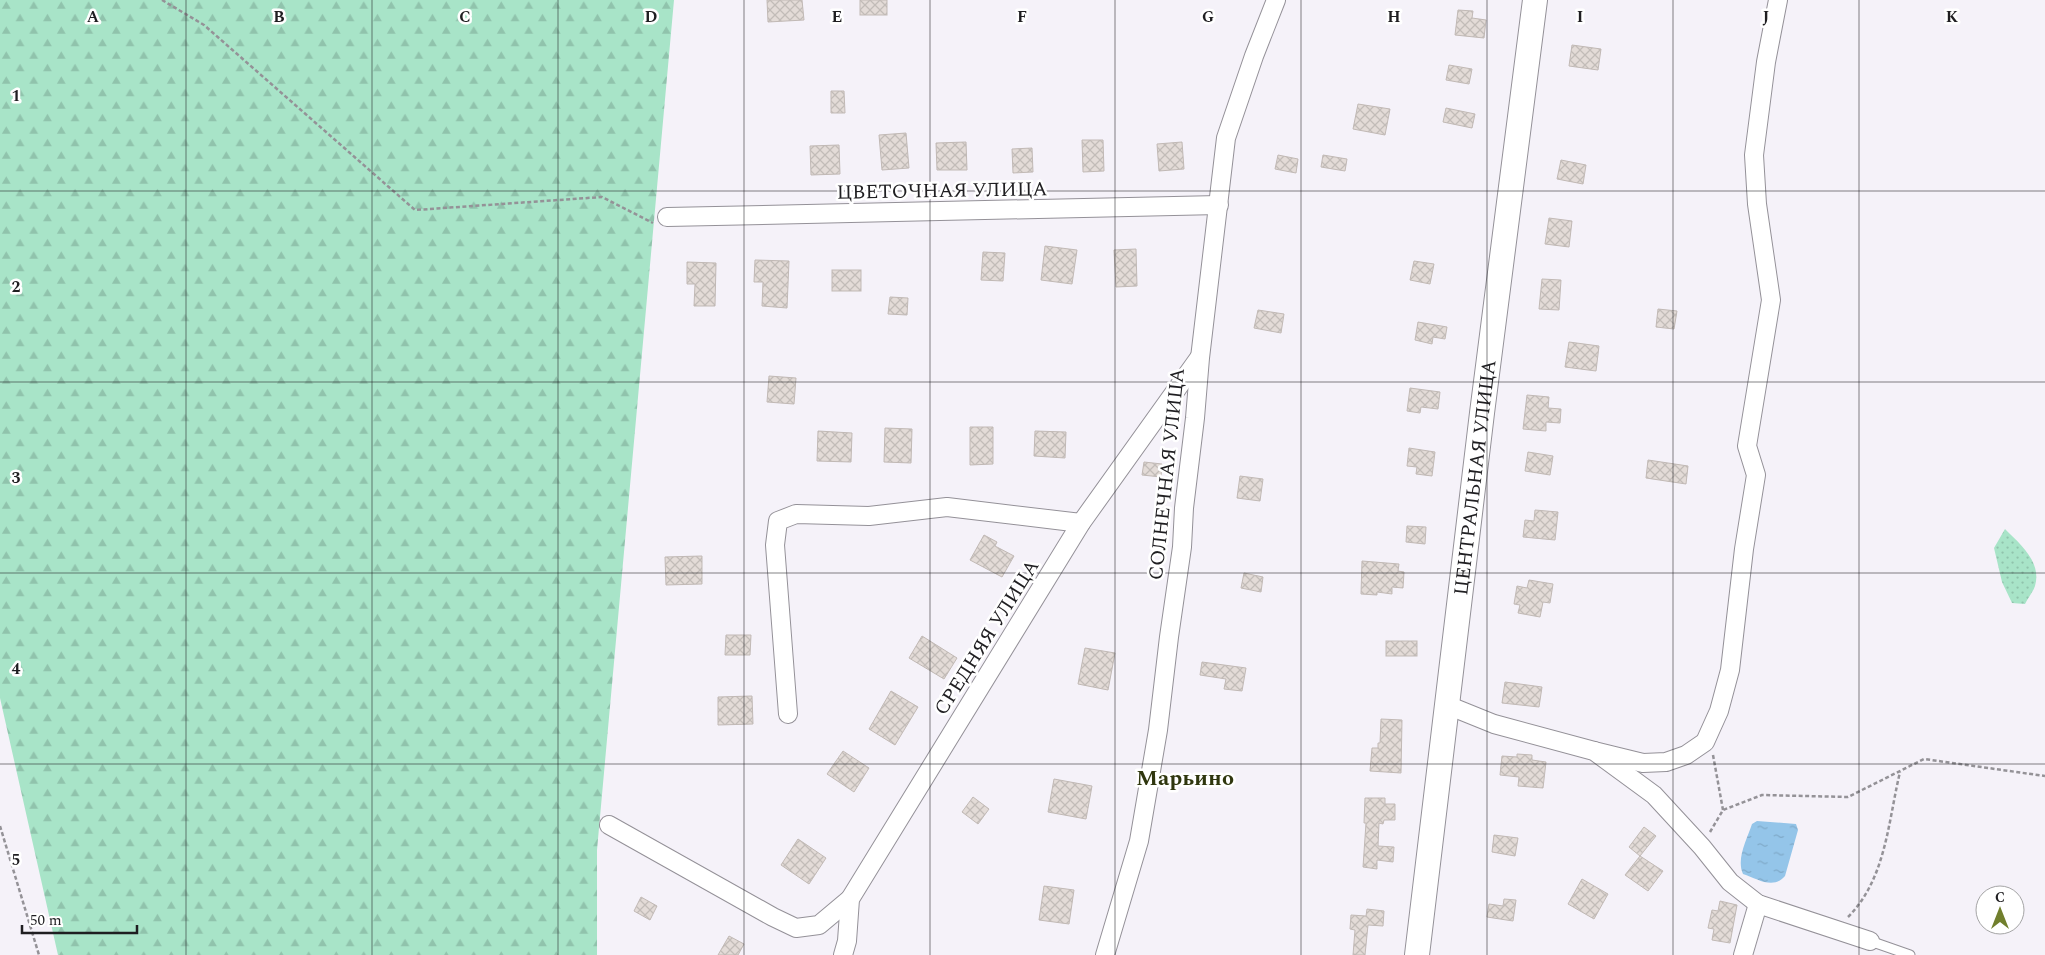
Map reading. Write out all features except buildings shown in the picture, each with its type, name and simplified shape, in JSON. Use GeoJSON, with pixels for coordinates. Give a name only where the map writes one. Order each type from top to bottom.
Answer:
{"type":"FeatureCollection","features":[{"type":"Feature","properties":{"kind":"main road","name":"ЦЕНТРАЛЬНАЯ УЛИЦА"},"geometry":{"type":"LineString","coordinates":[[1417,955],[1482,413],[1535,0]]}},
{"type":"Feature","properties":{"kind":"street","name":"СОЛНЕЧНАЯ УЛИЦА"},"geometry":{"type":"LineString","coordinates":[[1105,955],[1139,842],[1158,730],[1168,637],[1182,547],[1184,508],[1200,358],[1226,138],[1254,56],[1276,0]]}},
{"type":"Feature","properties":{"kind":"street"},"geometry":{"type":"LineString","coordinates":[[1447,705],[1494,724],[1594,752],[1642,763],[1666,762],[1686,754],[1705,742],[1709,734],[1719,711],[1730,670],[1744,549],[1756,474],[1747,446],[1771,300],[1757,204],[1754,155],[1766,62],[1778,0]]}},
{"type":"Feature","properties":{"kind":"street","name":"ЦВЕТОЧНАЯ УЛИЦА"},"geometry":{"type":"LineString","coordinates":[[662,221],[1219,204]]}},
{"type":"Feature","properties":{"kind":"street","name":"СРЕДНЯЯ УЛИЦА"},"geometry":{"type":"LineString","coordinates":[[843,955],[847,941],[850,899],[1081,523],[1200,358]]}},
{"type":"Feature","properties":{"kind":"street"},"geometry":{"type":"LineString","coordinates":[[788,714],[775,545],[778,521],[796,514],[869,516],[947,507],[1081,523]]}},
{"type":"Feature","properties":{"kind":"street"},"geometry":{"type":"LineString","coordinates":[[1594,752],[1654,795],[1702,847],[1730,882],[1758,904],[1870,941]]}},
{"type":"Feature","properties":{"kind":"street"},"geometry":{"type":"LineString","coordinates":[[609,825],[772,917],[796,928],[819,925],[850,899]]}},
{"type":"Feature","properties":{"kind":"street"},"geometry":{"type":"LineString","coordinates":[[1743,955],[1758,904]]}},
{"type":"Feature","properties":{"kind":"lane"},"geometry":{"type":"LineString","coordinates":[[1870,941],[1910,955]]}},
{"type":"Feature","properties":{"kind":"path"},"geometry":{"type":"LineString","coordinates":[[162,0],[204,25],[415,210],[602,197],[662,221]]}},
{"type":"Feature","properties":{"kind":"path"},"geometry":{"type":"LineString","coordinates":[[1709,734],[1723,810]]}},
{"type":"Feature","properties":{"kind":"path"},"geometry":{"type":"LineString","coordinates":[[1702,847],[1723,810],[1762,795],[1848,797],[1924,759],[2045,776]]}},
{"type":"Feature","properties":{"kind":"path"},"geometry":{"type":"LineString","coordinates":[[1833,929],[1859,906],[1883,856],[1900,771]]}},
{"type":"Feature","properties":{"kind":"path"},"geometry":{"type":"LineString","coordinates":[[0,826],[39,955]]}},
{"type":"Feature","properties":{"kind":"green space"},"geometry":{"type":"Polygon","coordinates":[[[0,0],[674,0],[597,850],[597,955],[58,955],[0,698],[0,0]]]}},
{"type":"Feature","properties":{"kind":"green space"},"geometry":{"type":"Polygon","coordinates":[[[2005,529],[2033,561],[2036,577],[2035,586],[2025,604],[2012,603],[2002,582],[1994,548],[2005,529]]]}},
{"type":"Feature","properties":{"kind":"water"},"geometry":{"type":"Polygon","coordinates":[[[1757,821],[1796,824],[1798,830],[1785,876],[1775,882],[1765,882],[1743,874],[1741,868],[1741,856],[1745,842],[1752,824],[1757,821]]]}},
{"type":"Feature","properties":{"kind":"district","name":"Марьино"},"geometry":{"type":"Point","coordinates":[1185,777]}}]}
